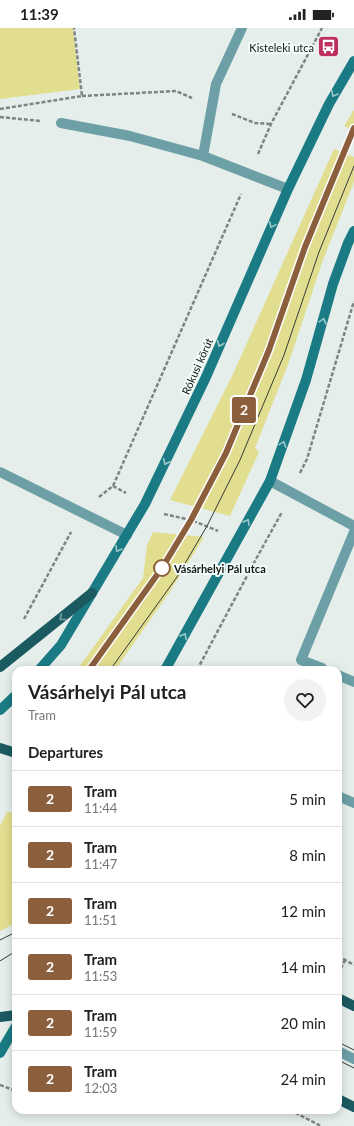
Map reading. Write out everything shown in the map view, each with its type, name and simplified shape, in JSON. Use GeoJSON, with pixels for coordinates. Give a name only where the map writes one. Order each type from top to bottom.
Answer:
{"type":"FeatureCollection","features":[{"type":"Feature","properties":{"kind":"main road","name":"Rókusi körút"},"geometry":{"type":"LineString","coordinates":[[44,666],[62,645],[145,504],[206,377],[288,189],[329,104],[354,61]]}},
{"type":"Feature","properties":{"kind":"main road"},"geometry":{"type":"LineString","coordinates":[[167,666],[270,481],[306,380],[333,284],[354,231]]}},
{"type":"Feature","properties":{"kind":"main road"},"geometry":{"type":"LineString","coordinates":[[0,667],[92,593]]}},
{"type":"Feature","properties":{"kind":"main road"},"geometry":{"type":"LineString","coordinates":[[0,710],[12,698]]}},
{"type":"Feature","properties":{"kind":"main road"},"geometry":{"type":"LineString","coordinates":[[0,748],[12,751]]}},
{"type":"Feature","properties":{"kind":"main road"},"geometry":{"type":"LineString","coordinates":[[342,1000],[354,1006]]}},
{"type":"Feature","properties":{"kind":"main road"},"geometry":{"type":"LineString","coordinates":[[0,1017],[12,1016]]}},
{"type":"Feature","properties":{"kind":"main road"},"geometry":{"type":"LineString","coordinates":[[0,1053],[12,1033]]}},
{"type":"Feature","properties":{"kind":"main road"},"geometry":{"type":"LineString","coordinates":[[342,1101],[354,1107]]}},
{"type":"Feature","properties":{"kind":"lane"},"geometry":{"type":"LineString","coordinates":[[204,156],[216,84],[242,28]]}},
{"type":"Feature","properties":{"kind":"lane"},"geometry":{"type":"LineString","coordinates":[[61,123],[130,136],[204,156],[288,189]]}},
{"type":"Feature","properties":{"kind":"lane"},"geometry":{"type":"LineString","coordinates":[[0,472],[127,535]]}},
{"type":"Feature","properties":{"kind":"lane"},"geometry":{"type":"LineString","coordinates":[[270,481],[354,526]]}},
{"type":"Feature","properties":{"kind":"lane"},"geometry":{"type":"LineString","coordinates":[[316,666],[301,660],[354,532]]}},
{"type":"Feature","properties":{"kind":"lane"},"geometry":{"type":"LineString","coordinates":[[342,677],[354,682]]}},
{"type":"Feature","properties":{"kind":"lane"},"geometry":{"type":"LineString","coordinates":[[342,798],[354,803]]}},
{"type":"Feature","properties":{"kind":"lane"},"geometry":{"type":"LineString","coordinates":[[342,1053],[354,1059]]}},
{"type":"Feature","properties":{"kind":"path"},"geometry":{"type":"LineString","coordinates":[[74,28],[82,96]]}},
{"type":"Feature","properties":{"kind":"path"},"geometry":{"type":"LineString","coordinates":[[22,622],[81,513],[113,486],[271,124],[322,28]]}},
{"type":"Feature","properties":{"kind":"path"},"geometry":{"type":"LineString","coordinates":[[0,109],[82,96],[176,91],[254,123],[271,124]]}},
{"type":"Feature","properties":{"kind":"path"},"geometry":{"type":"LineString","coordinates":[[0,117],[61,123]]}},
{"type":"Feature","properties":{"kind":"path"},"geometry":{"type":"LineString","coordinates":[[300,473],[307,459],[354,300]]}},
{"type":"Feature","properties":{"kind":"path"},"geometry":{"type":"LineString","coordinates":[[113,486],[164,514],[191,520],[207,526],[236,541],[256,559]]}},
{"type":"Feature","properties":{"kind":"path"},"geometry":{"type":"LineString","coordinates":[[200,666],[256,559],[278,521],[291,493]]}},
{"type":"Feature","properties":{"kind":"path"},"geometry":{"type":"LineString","coordinates":[[342,958],[354,965]]}},
{"type":"Feature","properties":{"kind":"path"},"geometry":{"type":"LineString","coordinates":[[342,966],[345,960]]}},
{"type":"Feature","properties":{"kind":"path"},"geometry":{"type":"LineString","coordinates":[[0,1085],[12,1090]]}},
{"type":"Feature","properties":{"kind":"path"},"geometry":{"type":"LineString","coordinates":[[298,1114],[321,1126]]}},
{"type":"Feature","properties":{"kind":"shaded area"},"geometry":{"type":"Polygon","coordinates":[[[0,28],[73,28],[80,89],[0,99],[0,28]]]}},
{"type":"Feature","properties":{"kind":"shaded area"},"geometry":{"type":"Polygon","coordinates":[[[354,110],[354,131],[344,126],[354,110]]]}},
{"type":"Feature","properties":{"kind":"shaded area"},"geometry":{"type":"Polygon","coordinates":[[[334,149],[354,157],[354,182],[323,260],[289,362],[255,448],[259,452],[230,516],[170,500],[233,374],[334,149]]]}},
{"type":"Feature","properties":{"kind":"shaded area"},"geometry":{"type":"Polygon","coordinates":[[[153,532],[204,537],[169,593],[118,666],[80,666],[143,578],[147,545],[153,532]]]}},
{"type":"Feature","properties":{"kind":"shaded area"},"geometry":{"type":"Polygon","coordinates":[[[7,812],[12,813],[12,925],[0,931],[0,826],[7,812]]]}},
{"type":"Feature","properties":{"kind":"tram line"},"geometry":{"type":"LineString","coordinates":[[92,666],[162,568],[191,520],[226,453],[269,350],[305,247],[354,128]]}},
{"type":"Feature","properties":{"kind":"tram line","name":"2"},"geometry":{"type":"LineString","coordinates":[[92,666],[162,568],[191,520],[226,453],[269,350],[305,247],[351,132],[354,128]]}},
{"type":"Feature","properties":{"kind":"tram line"},"geometry":{"type":"LineString","coordinates":[[113,666],[177,577],[207,526],[240,460],[284,355],[319,252],[354,166]]}},
{"type":"Feature","properties":{"kind":"tram line"},"geometry":{"type":"LineString","coordinates":[[0,940],[12,934]]}},
{"type":"Feature","properties":{"kind":"tram line"},"geometry":{"type":"LineString","coordinates":[[0,961],[12,954]]}},
{"type":"Feature","properties":{"kind":"tram line"},"geometry":{"type":"LineString","coordinates":[[342,1044],[354,1050]]}},
{"type":"Feature","properties":{"kind":"tram line"},"geometry":{"type":"LineString","coordinates":[[342,1062],[354,1068]]}},
{"type":"Feature","properties":{"kind":"place","name":"Kisteleki utca"},"geometry":{"type":"Point","coordinates":[329,47]}},
{"type":"Feature","properties":{"kind":"place","name":"Vásárhelyi Pál utca"},"geometry":{"type":"Point","coordinates":[162,568]}}]}
